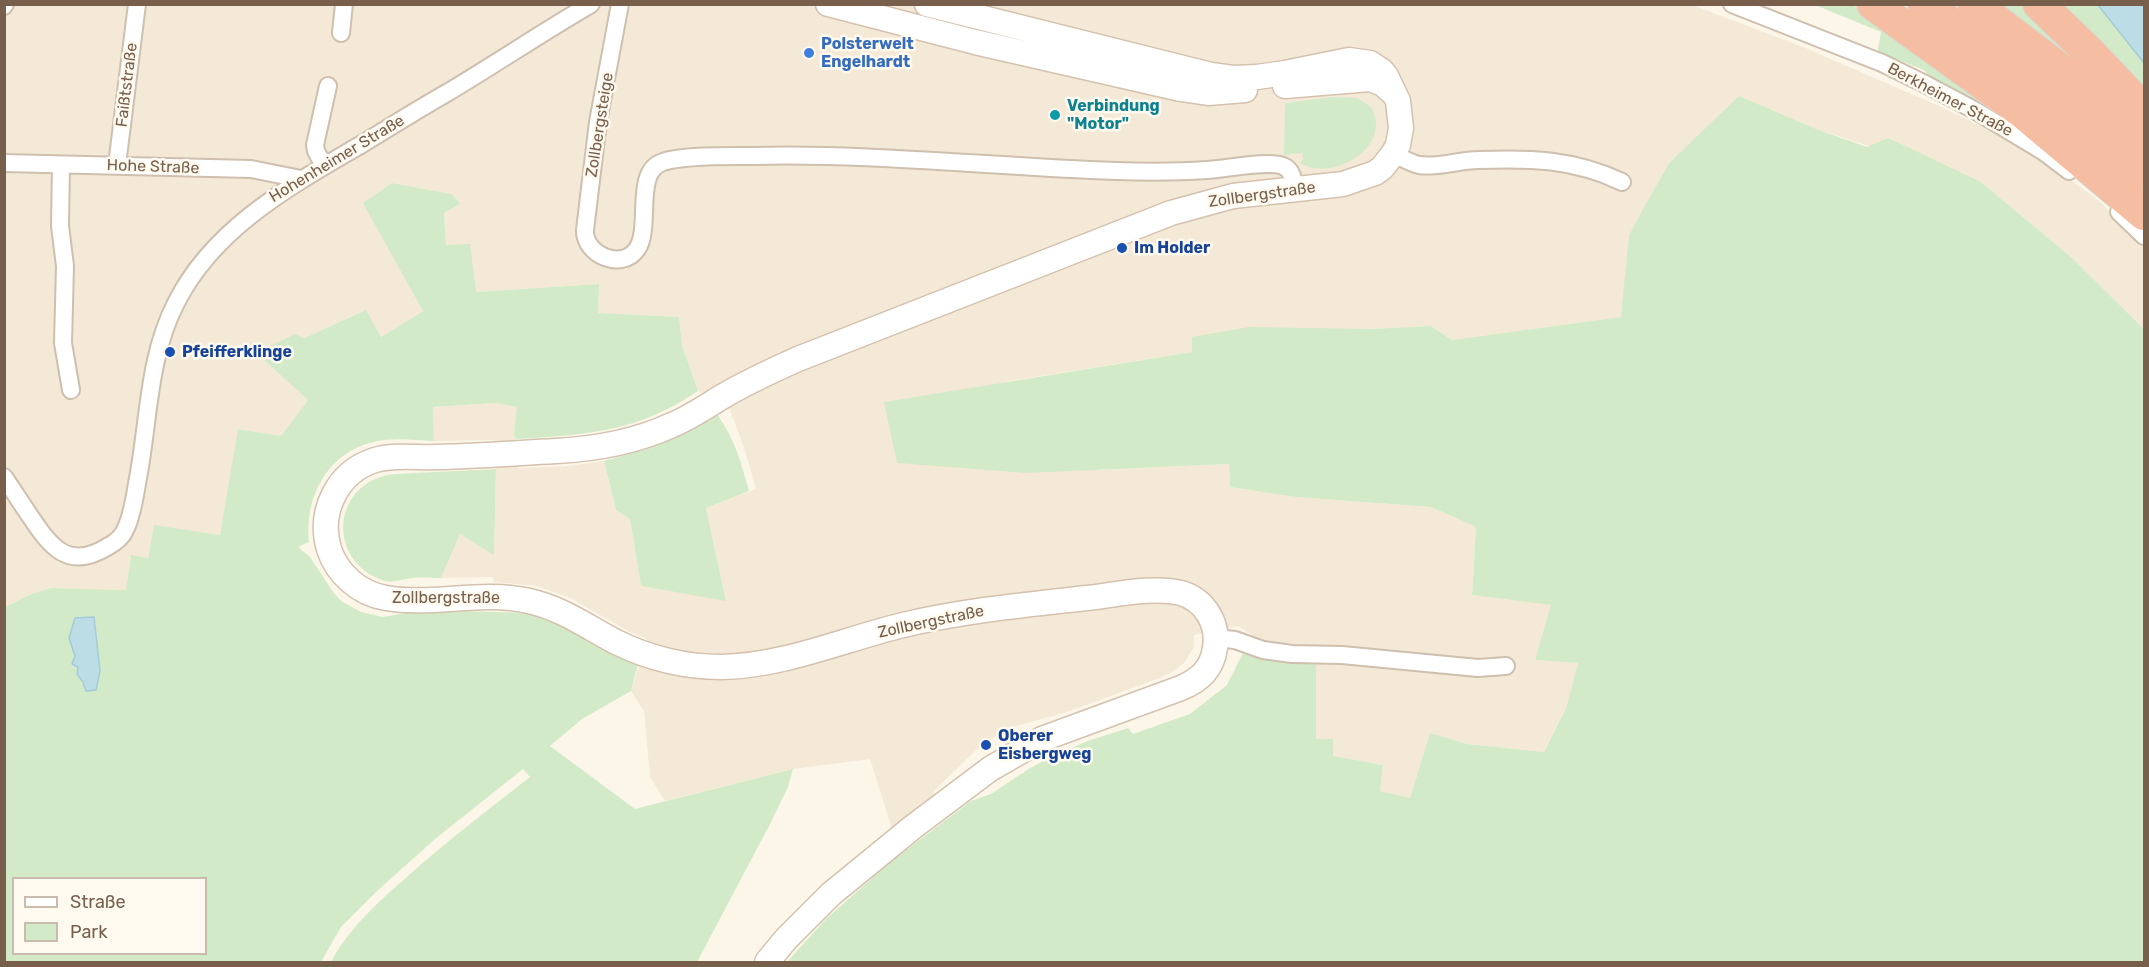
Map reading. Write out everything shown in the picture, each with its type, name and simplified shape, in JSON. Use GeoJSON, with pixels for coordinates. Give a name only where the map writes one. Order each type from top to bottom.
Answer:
{"type":"FeatureCollection","features":[{"type":"Feature","properties":{"kind":"highway"},"geometry":{"type":"LineString","coordinates":[[1873,4],[2021,111],[2145,214]]}},
{"type":"Feature","properties":{"kind":"highway"},"geometry":{"type":"LineString","coordinates":[[1924,4],[2026,78],[2145,175]]}},
{"type":"Feature","properties":{"kind":"highway"},"geometry":{"type":"LineString","coordinates":[[1974,4],[2073,78],[2145,139]]}},
{"type":"Feature","properties":{"kind":"highway"},"geometry":{"type":"LineString","coordinates":[[2039,4],[2145,110]]}},
{"type":"Feature","properties":{"kind":"main road"},"geometry":{"type":"LineString","coordinates":[[828,4],[975,42],[1195,91],[1233,92],[1361,79],[1383,84],[1396,97]]}},
{"type":"Feature","properties":{"kind":"main road"},"geometry":{"type":"LineString","coordinates":[[927,4],[1221,77],[1285,74],[1339,60],[1370,63],[1382,71],[1396,97],[1400,110],[1401,128],[1398,145],[1393,154]]}},
{"type":"Feature","properties":{"kind":"main road","name":"Zollbergstraße"},"geometry":{"type":"LineString","coordinates":[[1216,638],[1212,621],[1201,604],[1184,594],[1160,590],[971,611],[901,626],[813,651],[755,664],[720,667],[680,664],[614,641],[564,612],[530,601],[489,597],[397,599],[373,595],[349,580],[333,560],[326,534],[327,516],[340,484],[359,468],[375,460],[396,457],[432,458],[571,450],[611,445],[640,438],[684,419],[790,362],[1141,223],[1219,199],[1343,184],[1366,177],[1382,168],[1393,154]]}},
{"type":"Feature","properties":{"kind":"main road"},"geometry":{"type":"LineString","coordinates":[[767,963],[803,922],[850,877],[990,769],[1042,739],[1193,682],[1206,672],[1215,651],[1216,638]]}},
{"type":"Feature","properties":{"kind":"street","name":"Faißtstraße"},"geometry":{"type":"LineString","coordinates":[[117,165],[138,4]]}},
{"type":"Feature","properties":{"kind":"street"},"geometry":{"type":"LineString","coordinates":[[341,33],[344,4]]}},
{"type":"Feature","properties":{"kind":"street","name":"Hohenheimer Straße"},"geometry":{"type":"LineString","coordinates":[[4,477],[42,535],[56,549],[72,555],[90,554],[105,549],[120,537],[127,527],[131,511],[160,340],[179,296],[198,268],[221,242],[259,208],[301,179],[591,4]]}},
{"type":"Feature","properties":{"kind":"street","name":"Zollbergsteige"},"geometry":{"type":"LineString","coordinates":[[620,4],[598,122],[585,230],[588,245],[596,253],[609,258],[622,258],[636,251],[641,237],[649,173],[660,163],[678,159],[824,155],[1008,167],[1138,172],[1206,170],[1274,164],[1285,167],[1292,173],[1294,189]]}},
{"type":"Feature","properties":{"kind":"street","name":"Berkheimer Straße"},"geometry":{"type":"LineString","coordinates":[[1732,4],[1882,63],[1976,111],[2056,160],[2145,236]]}},
{"type":"Feature","properties":{"kind":"street"},"geometry":{"type":"LineString","coordinates":[[324,166],[315,145],[328,86]]}},
{"type":"Feature","properties":{"kind":"street"},"geometry":{"type":"LineString","coordinates":[[1393,154],[1419,165],[1506,159],[1561,162],[1585,167],[1622,182]]}},
{"type":"Feature","properties":{"kind":"street","name":"Hohe Straße"},"geometry":{"type":"LineString","coordinates":[[4,163],[251,169],[301,179]]}},
{"type":"Feature","properties":{"kind":"street"},"geometry":{"type":"LineString","coordinates":[[61,165],[60,226],[65,266],[63,344],[71,390]]}},
{"type":"Feature","properties":{"kind":"street"},"geometry":{"type":"LineString","coordinates":[[1216,638],[1241,642],[1263,650],[1292,654],[1342,655],[1478,668],[1506,666]]}},
{"type":"Feature","properties":{"kind":"shaded area"},"geometry":{"type":"Polygon","coordinates":[[[5,5],[1692,5],[1803,47],[1939,106],[2010,140],[2046,161],[2099,201],[2144,245],[2144,329],[2072,258],[1981,182],[1816,129],[1693,141],[1669,163],[1629,235],[1622,317],[1452,340],[1431,326],[1192,337],[1192,352],[1003,382],[898,463],[1101,470],[1229,464],[1230,487],[1295,497],[1431,507],[1476,527],[1472,595],[1552,605],[1535,660],[1578,663],[1566,708],[1544,752],[1467,744],[1430,734],[1410,798],[1380,791],[1383,765],[1333,756],[1316,739],[1316,648],[1262,641],[1238,626],[1194,635],[1194,647],[1184,663],[1160,678],[1067,712],[1016,726],[997,735],[974,752],[934,791],[935,797],[893,832],[870,759],[793,769],[665,801],[650,777],[644,711],[631,691],[647,639],[630,632],[570,598],[537,586],[494,582],[492,577],[441,578],[460,534],[494,554],[496,469],[493,440],[434,441],[433,407],[495,403],[518,407],[514,435],[518,468],[569,466],[604,461],[616,510],[630,519],[641,586],[726,600],[706,508],[756,489],[744,448],[730,410],[698,391],[682,345],[679,317],[597,313],[598,284],[476,292],[446,246],[444,213],[460,204],[452,194],[392,183],[365,202],[423,311],[381,337],[365,310],[304,338],[256,353],[308,400],[281,436],[238,429],[221,535],[154,526],[148,558],[131,556],[126,590],[51,588],[31,594],[5,607],[5,5]]]}},
{"type":"Feature","properties":{"kind":"green space"},"geometry":{"type":"Polygon","coordinates":[[[1815,5],[1853,5],[1923,52],[1978,95],[1975,100],[1934,82],[1924,70],[1879,52],[1881,32],[1815,5]]]}},
{"type":"Feature","properties":{"kind":"green space"},"geometry":{"type":"Polygon","coordinates":[[[1995,5],[2021,5],[2063,45],[2058,48],[1995,5]]]}},
{"type":"Feature","properties":{"kind":"green space"},"geometry":{"type":"Polygon","coordinates":[[[2059,5],[2098,5],[2144,63],[2144,87],[2059,5]]]}},
{"type":"Feature","properties":{"kind":"green space"},"geometry":{"type":"Polygon","coordinates":[[[1739,96],[1816,129],[1867,147],[1888,138],[1981,182],[2072,258],[2144,329],[2144,962],[787,962],[826,919],[888,864],[971,801],[991,794],[1030,768],[1088,741],[1128,728],[1133,734],[1190,714],[1227,685],[1244,651],[1316,662],[1316,739],[1333,739],[1333,756],[1383,765],[1380,791],[1410,798],[1430,733],[1467,744],[1544,752],[1566,708],[1578,663],[1535,660],[1551,605],[1472,595],[1476,527],[1431,507],[1295,497],[1230,487],[1229,464],[1026,473],[897,463],[884,402],[1192,352],[1192,337],[1249,327],[1369,329],[1431,326],[1452,340],[1621,317],[1629,235],[1669,163],[1739,96]]]}},
{"type":"Feature","properties":{"kind":"green space"},"geometry":{"type":"Polygon","coordinates":[[[1332,97],[1357,98],[1371,107],[1376,122],[1374,135],[1367,148],[1343,165],[1328,168],[1313,168],[1300,163],[1303,159],[1302,153],[1284,155],[1285,103],[1332,97]]]}},
{"type":"Feature","properties":{"kind":"green space"},"geometry":{"type":"Polygon","coordinates":[[[392,183],[452,194],[460,204],[444,213],[446,245],[470,244],[476,292],[599,284],[598,313],[679,317],[682,345],[698,391],[676,405],[633,423],[611,429],[566,436],[516,439],[514,435],[517,407],[495,403],[433,407],[434,441],[396,439],[373,442],[343,456],[331,467],[315,494],[310,509],[309,542],[298,547],[310,557],[341,601],[361,612],[383,617],[423,610],[529,613],[558,623],[638,664],[631,691],[582,719],[550,746],[635,809],[793,769],[788,787],[769,826],[697,962],[331,962],[356,926],[386,895],[530,777],[523,769],[435,839],[377,891],[341,927],[321,962],[5,962],[5,607],[31,594],[51,588],[126,590],[131,555],[148,558],[154,525],[220,535],[238,429],[281,436],[308,400],[256,353],[295,334],[304,338],[366,310],[381,337],[423,311],[363,203],[392,183]]]}},
{"type":"Feature","properties":{"kind":"green space"},"geometry":{"type":"Polygon","coordinates":[[[717,414],[737,451],[749,491],[706,508],[726,601],[641,586],[630,519],[616,510],[604,461],[650,448],[717,414]]]}},
{"type":"Feature","properties":{"kind":"green space"},"geometry":{"type":"Polygon","coordinates":[[[496,469],[494,555],[460,534],[441,578],[416,578],[390,582],[364,570],[351,556],[345,540],[343,522],[348,505],[358,491],[374,480],[395,474],[496,469]]]}},
{"type":"Feature","properties":{"kind":"water"},"geometry":{"type":"Polygon","coordinates":[[[2098,5],[2144,5],[2144,63],[2098,5]]]}},
{"type":"Feature","properties":{"kind":"water"},"geometry":{"type":"Polygon","coordinates":[[[94,617],[100,671],[96,690],[86,691],[77,674],[78,667],[72,664],[75,656],[69,638],[75,618],[94,617]]]}},
{"type":"Feature","properties":{"kind":"place","name":"Polsterwelt Engelhardt"},"geometry":{"type":"Point","coordinates":[809,53]}},
{"type":"Feature","properties":{"kind":"place","name":"Verbindung \"Motor\""},"geometry":{"type":"Point","coordinates":[1055,115]}},
{"type":"Feature","properties":{"kind":"place","name":"Im Holder"},"geometry":{"type":"Point","coordinates":[1122,248]}},
{"type":"Feature","properties":{"kind":"place","name":"Pfeifferklinge"},"geometry":{"type":"Point","coordinates":[170,352]}},
{"type":"Feature","properties":{"kind":"place","name":"Oberer Eisbergweg"},"geometry":{"type":"Point","coordinates":[986,745]}}]}
